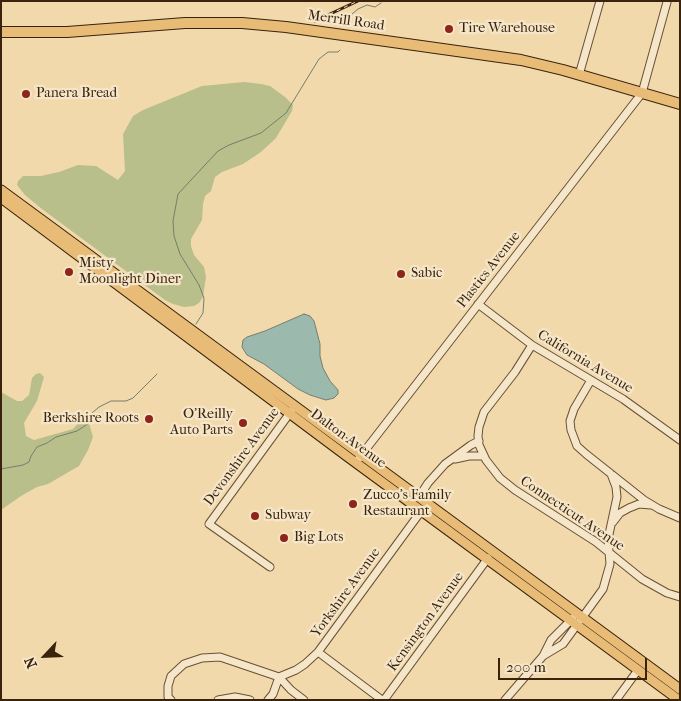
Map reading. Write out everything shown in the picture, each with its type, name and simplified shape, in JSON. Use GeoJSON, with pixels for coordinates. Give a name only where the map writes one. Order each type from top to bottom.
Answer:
{"type":"FeatureCollection","features":[{"type":"Feature","properties":{"kind":"highway","name":"Merrill Road"},"geometry":{"type":"LineString","coordinates":[[1,32],[52,33],[192,23],[257,24],[528,62],[680,104]]}},
{"type":"Feature","properties":{"kind":"main road","name":"Dalton Avenue"},"geometry":{"type":"LineString","coordinates":[[1,190],[358,458],[422,510],[577,621],[680,689]]}},
{"type":"Feature","properties":{"kind":"main road","name":"Dalton Avenue"},"geometry":{"type":"LineString","coordinates":[[1,198],[292,409]]}},
{"type":"Feature","properties":{"kind":"main road","name":"Dalton Avenue"},"geometry":{"type":"LineString","coordinates":[[358,458],[419,497],[638,670],[679,700]]}},
{"type":"Feature","properties":{"kind":"street"},"geometry":{"type":"LineString","coordinates":[[580,75],[600,1]]}},
{"type":"Feature","properties":{"kind":"street"},"geometry":{"type":"LineString","coordinates":[[642,93],[667,2]]}},
{"type":"Feature","properties":{"kind":"street","name":"Plastics Avenue"},"geometry":{"type":"LineString","coordinates":[[358,458],[642,93]]}},
{"type":"Feature","properties":{"kind":"street","name":"California Avenue"},"geometry":{"type":"LineString","coordinates":[[478,304],[532,345],[623,399],[680,440]]}},
{"type":"Feature","properties":{"kind":"street"},"geometry":{"type":"LineString","coordinates":[[419,497],[428,482],[448,462],[478,441],[479,427],[484,412],[532,345]]}},
{"type":"Feature","properties":{"kind":"street"},"geometry":{"type":"LineString","coordinates":[[591,380],[574,409],[570,421],[577,446],[653,506]]}},
{"type":"Feature","properties":{"kind":"street","name":"Devonshire Avenue"},"geometry":{"type":"LineString","coordinates":[[270,567],[209,524],[292,409]]}},
{"type":"Feature","properties":{"kind":"street","name":"Connecticut Avenue"},"geometry":{"type":"LineString","coordinates":[[478,441],[484,456],[496,474],[514,490],[571,524],[642,579],[680,598]]}},
{"type":"Feature","properties":{"kind":"street"},"geometry":{"type":"LineString","coordinates":[[448,462],[469,456],[484,456]]}},
{"type":"Feature","properties":{"kind":"street"},"geometry":{"type":"LineString","coordinates":[[543,656],[560,647],[577,621],[599,596],[607,581],[610,564],[608,539],[617,497],[616,487],[611,474]]}},
{"type":"Feature","properties":{"kind":"street"},"geometry":{"type":"LineString","coordinates":[[611,524],[617,516],[629,508],[644,504],[680,518]]}},
{"type":"Feature","properties":{"kind":"street","name":"Yorkshire Avenue"},"geometry":{"type":"LineString","coordinates":[[279,677],[296,670],[318,652],[422,510]]}},
{"type":"Feature","properties":{"kind":"street","name":"Kensington Avenue"},"geometry":{"type":"LineString","coordinates":[[383,700],[488,558]]}},
{"type":"Feature","properties":{"kind":"street"},"geometry":{"type":"LineString","coordinates":[[505,700],[543,656],[550,640],[577,621]]}},
{"type":"Feature","properties":{"kind":"street"},"geometry":{"type":"LineString","coordinates":[[318,652],[383,700]]}},
{"type":"Feature","properties":{"kind":"street"},"geometry":{"type":"LineString","coordinates":[[171,700],[168,697],[168,686],[171,676],[184,664],[202,658],[220,657],[279,677],[304,700]]}},
{"type":"Feature","properties":{"kind":"street"},"geometry":{"type":"LineString","coordinates":[[616,700],[638,670]]}},
{"type":"Feature","properties":{"kind":"street"},"geometry":{"type":"LineString","coordinates":[[268,700],[274,694],[279,677]]}},
{"type":"Feature","properties":{"kind":"street"},"geometry":{"type":"LineString","coordinates":[[218,700],[235,696],[250,700]]}},
{"type":"Feature","properties":{"kind":"green space"},"geometry":{"type":"Polygon","coordinates":[[[244,82],[270,86],[293,105],[292,111],[276,138],[261,152],[243,164],[222,172],[215,177],[211,191],[205,196],[202,220],[191,239],[194,255],[204,267],[206,277],[203,297],[194,306],[184,307],[165,300],[42,209],[25,195],[17,185],[23,176],[41,176],[78,165],[96,166],[118,180],[125,171],[123,134],[133,116],[143,110],[202,86],[244,82]]]}},
{"type":"Feature","properties":{"kind":"green space"},"geometry":{"type":"Polygon","coordinates":[[[40,373],[44,377],[37,401],[24,423],[26,436],[34,440],[73,429],[82,419],[86,419],[93,437],[79,466],[48,484],[37,487],[21,496],[1,510],[1,392],[17,401],[22,401],[29,395],[32,378],[40,373]]]}},
{"type":"Feature","properties":{"kind":"shaded area"},"geometry":{"type":"Polygon","coordinates":[[[304,314],[310,316],[314,321],[320,344],[323,368],[330,381],[338,390],[338,394],[334,398],[326,400],[298,389],[264,364],[247,355],[242,347],[243,340],[247,337],[304,314]]]}},
{"type":"Feature","properties":{"kind":"waterway"},"geometry":{"type":"LineString","coordinates":[[344,25],[345,20],[358,9],[367,5],[375,7],[381,3]]}},
{"type":"Feature","properties":{"kind":"waterway"},"geometry":{"type":"LineString","coordinates":[[196,324],[203,313],[204,298],[199,285],[180,254],[174,236],[173,221],[178,194],[218,151],[261,133],[286,113],[319,59],[328,52],[338,52],[340,50]]}},
{"type":"Feature","properties":{"kind":"waterway"},"geometry":{"type":"LineString","coordinates":[[1,469],[29,462],[37,447],[56,437],[77,431],[89,423],[92,413],[99,407],[111,401],[126,401],[133,398],[157,374]]}},
{"type":"Feature","properties":{"kind":"railway"},"geometry":{"type":"LineString","coordinates":[[315,21],[358,1]]}},
{"type":"Feature","properties":{"kind":"place","name":"Tire Warehouse"},"geometry":{"type":"Point","coordinates":[449,29]}},
{"type":"Feature","properties":{"kind":"place","name":"Panera Bread"},"geometry":{"type":"Point","coordinates":[26,94]}},
{"type":"Feature","properties":{"kind":"place","name":"Misty Moonlight Diner"},"geometry":{"type":"Point","coordinates":[69,272]}},
{"type":"Feature","properties":{"kind":"place","name":"Sabic"},"geometry":{"type":"Point","coordinates":[401,274]}},
{"type":"Feature","properties":{"kind":"place","name":"Berkshire Roots"},"geometry":{"type":"Point","coordinates":[149,419]}},
{"type":"Feature","properties":{"kind":"place","name":"O'Reilly Auto Parts"},"geometry":{"type":"Point","coordinates":[243,423]}},
{"type":"Feature","properties":{"kind":"place","name":"Zucco's Family Restaurant"},"geometry":{"type":"Point","coordinates":[353,504]}},
{"type":"Feature","properties":{"kind":"place","name":"Subway"},"geometry":{"type":"Point","coordinates":[255,516]}},
{"type":"Feature","properties":{"kind":"place","name":"Big Lots"},"geometry":{"type":"Point","coordinates":[284,538]}}]}
